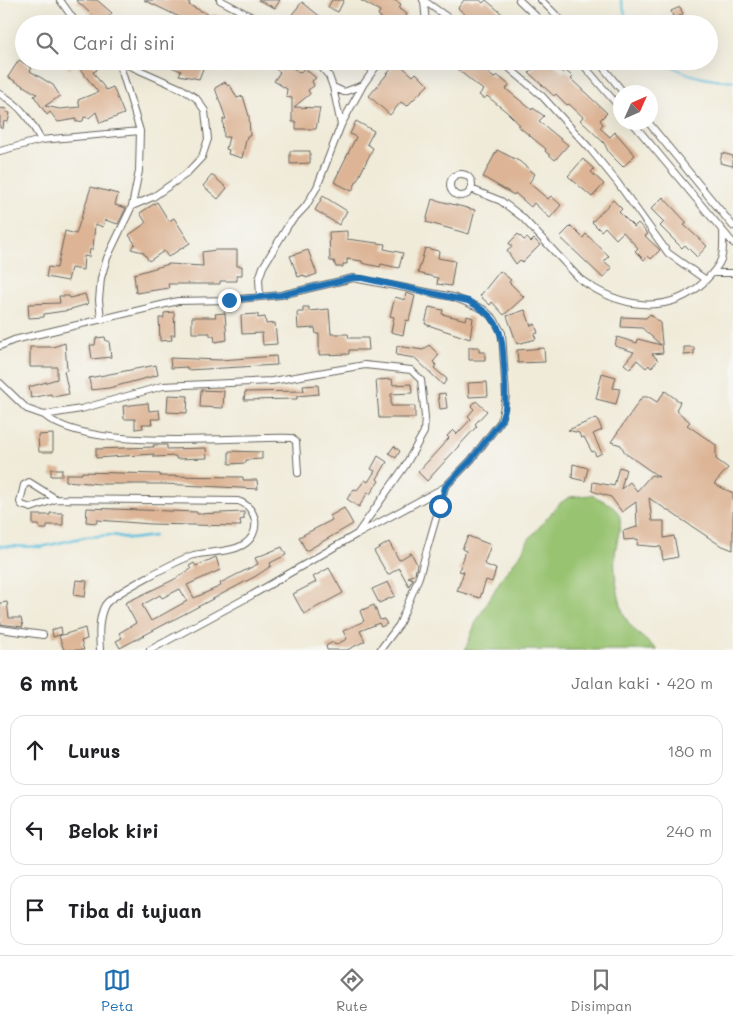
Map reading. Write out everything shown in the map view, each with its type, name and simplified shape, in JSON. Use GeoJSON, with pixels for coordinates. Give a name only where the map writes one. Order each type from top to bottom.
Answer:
{"type":"FeatureCollection","features":[{"type":"Feature","properties":{"kind":"street"},"geometry":{"type":"LineString","coordinates":[[60,0],[70,15]]}},
{"type":"Feature","properties":{"kind":"street"},"geometry":{"type":"LineString","coordinates":[[220,0],[248,15]]}},
{"type":"Feature","properties":{"kind":"street"},"geometry":{"type":"LineString","coordinates":[[423,0],[425,15]]}},
{"type":"Feature","properties":{"kind":"street"},"geometry":{"type":"LineString","coordinates":[[423,0],[444,15]]}},
{"type":"Feature","properties":{"kind":"street"},"geometry":{"type":"LineString","coordinates":[[519,0],[535,15]]}},
{"type":"Feature","properties":{"kind":"street"},"geometry":{"type":"LineString","coordinates":[[541,0],[556,15]]}},
{"type":"Feature","properties":{"kind":"street"},"geometry":{"type":"LineString","coordinates":[[101,319],[99,300],[100,278],[107,258],[132,206],[140,172],[140,132],[121,70]]}},
{"type":"Feature","properties":{"kind":"street"},"geometry":{"type":"LineString","coordinates":[[132,206],[153,196],[195,165],[206,148],[207,126],[204,110],[196,98],[182,89],[138,70]]}},
{"type":"Feature","properties":{"kind":"street"},"geometry":{"type":"LineString","coordinates":[[324,70],[329,76],[333,87],[341,125]]}},
{"type":"Feature","properties":{"kind":"street"},"geometry":{"type":"LineString","coordinates":[[260,296],[259,279],[263,267],[289,224],[306,206],[317,187],[341,125],[374,70]]}},
{"type":"Feature","properties":{"kind":"street"},"geometry":{"type":"LineString","coordinates":[[512,70],[542,96],[590,150],[617,182],[668,253],[706,280]]}},
{"type":"Feature","properties":{"kind":"street"},"geometry":{"type":"LineString","coordinates":[[588,70],[613,100]]}},
{"type":"Feature","properties":{"kind":"street"},"geometry":{"type":"LineString","coordinates":[[605,70],[617,85]]}},
{"type":"Feature","properties":{"kind":"street"},"geometry":{"type":"LineString","coordinates":[[333,87],[348,92],[363,85]]}},
{"type":"Feature","properties":{"kind":"street"},"geometry":{"type":"LineString","coordinates":[[0,94],[16,103],[25,112],[42,140]]}},
{"type":"Feature","properties":{"kind":"street"},"geometry":{"type":"LineString","coordinates":[[639,130],[733,243]]}},
{"type":"Feature","properties":{"kind":"street"},"geometry":{"type":"LineString","coordinates":[[655,130],[733,226]]}},
{"type":"Feature","properties":{"kind":"street"},"geometry":{"type":"LineString","coordinates":[[0,151],[42,140],[140,132]]}},
{"type":"Feature","properties":{"kind":"street"},"geometry":{"type":"LineString","coordinates":[[471,189],[501,202],[522,217],[580,279],[600,292],[631,302],[669,304],[690,294],[715,273],[724,247],[723,230]]}},
{"type":"Feature","properties":{"kind":"street"},"geometry":{"type":"LineString","coordinates":[[715,273],[733,273]]}},
{"type":"Feature","properties":{"kind":"street"},"geometry":{"type":"LineString","coordinates":[[0,346],[14,340],[178,301],[229,300],[281,295],[353,278],[362,278],[468,301],[483,309],[494,319],[502,333],[505,409],[501,421],[483,445],[445,487],[150,650]]}},
{"type":"Feature","properties":{"kind":"street"},"geometry":{"type":"LineString","coordinates":[[44,415],[82,409],[163,386],[272,381],[366,365],[411,370],[421,380],[425,418],[424,432],[405,466],[357,534]]}},
{"type":"Feature","properties":{"kind":"street"},"geometry":{"type":"LineString","coordinates":[[0,383],[27,409],[44,415],[64,427],[90,435],[190,439],[292,438],[296,442],[298,473]]}},
{"type":"Feature","properties":{"kind":"street"},"geometry":{"type":"LineString","coordinates":[[56,499],[29,482],[24,485],[20,502],[22,505],[31,508],[56,499],[238,501],[251,507],[254,512],[256,520],[253,534],[243,545],[192,555],[110,599],[100,618],[100,650]]}},
{"type":"Feature","properties":{"kind":"street"},"geometry":{"type":"LineString","coordinates":[[380,650],[399,625],[419,577],[445,487]]}},
{"type":"Feature","properties":{"kind":"street"},"geometry":{"type":"LineString","coordinates":[[0,628],[43,634]]}},
{"type":"Feature","properties":{"kind":"green space"},"geometry":{"type":"Polygon","coordinates":[[[591,495],[613,507],[618,513],[620,527],[615,562],[617,587],[621,604],[625,617],[632,627],[657,650],[465,650],[476,622],[503,576],[520,555],[529,539],[560,503],[570,497],[591,495]]]}},
{"type":"Feature","properties":{"kind":"building"},"geometry":{"type":"Polygon","coordinates":[[[76,0],[97,0],[112,13],[110,15],[92,15],[76,0]]]}},
{"type":"Feature","properties":{"kind":"building"},"geometry":{"type":"Polygon","coordinates":[[[144,0],[184,0],[190,3],[189,5],[210,15],[175,15],[144,0]]]}},
{"type":"Feature","properties":{"kind":"building"},"geometry":{"type":"Polygon","coordinates":[[[258,0],[280,0],[275,8],[258,0]]]}},
{"type":"Feature","properties":{"kind":"building"},"geometry":{"type":"Polygon","coordinates":[[[332,0],[344,0],[338,12],[328,7],[332,0]]]}},
{"type":"Feature","properties":{"kind":"building"},"geometry":{"type":"Polygon","coordinates":[[[360,0],[394,0],[401,4],[399,9],[407,14],[378,15],[380,11],[360,0]]]}},
{"type":"Feature","properties":{"kind":"building"},"geometry":{"type":"Polygon","coordinates":[[[464,0],[480,0],[483,3],[486,0],[504,15],[466,15],[458,8],[464,0]]]}},
{"type":"Feature","properties":{"kind":"building"},"geometry":{"type":"Polygon","coordinates":[[[302,2],[318,15],[291,15],[302,2]]]}},
{"type":"Feature","properties":{"kind":"building"},"geometry":{"type":"Polygon","coordinates":[[[680,7],[683,14],[672,15],[671,11],[680,7]]]}},
{"type":"Feature","properties":{"kind":"building"},"geometry":{"type":"Polygon","coordinates":[[[15,66],[15,70],[31,70],[53,85],[60,96],[45,106],[60,109],[80,107],[78,100],[98,92],[81,70],[97,70],[93,72],[106,90],[113,87],[124,114],[100,123],[96,112],[89,118],[84,117],[83,121],[76,122],[76,119],[58,122],[50,112],[47,115],[34,96],[37,94],[8,77],[15,66]]]}},
{"type":"Feature","properties":{"kind":"building"},"geometry":{"type":"Polygon","coordinates":[[[179,70],[202,70],[199,79],[179,75],[181,71],[179,70]]]}},
{"type":"Feature","properties":{"kind":"building"},"geometry":{"type":"Polygon","coordinates":[[[277,70],[296,70],[300,73],[302,70],[306,70],[316,78],[312,81],[314,86],[308,90],[310,94],[294,107],[320,108],[316,129],[296,129],[296,122],[292,122],[292,98],[286,97],[287,89],[274,81],[280,72],[277,70]]]}},
{"type":"Feature","properties":{"kind":"building"},"geometry":{"type":"Polygon","coordinates":[[[390,70],[406,70],[413,76],[416,73],[428,85],[407,106],[401,102],[390,115],[369,96],[390,70]]]}},
{"type":"Feature","properties":{"kind":"building"},"geometry":{"type":"Polygon","coordinates":[[[458,70],[485,70],[494,78],[497,75],[509,85],[506,89],[532,110],[533,108],[544,116],[539,121],[568,145],[555,160],[545,151],[546,149],[518,126],[520,125],[508,113],[487,96],[484,99],[479,95],[483,90],[458,70]]]}},
{"type":"Feature","properties":{"kind":"building"},"geometry":{"type":"Polygon","coordinates":[[[532,70],[560,70],[563,73],[565,70],[573,77],[571,79],[607,113],[600,120],[603,124],[600,128],[610,137],[615,132],[635,155],[623,167],[609,153],[604,143],[580,120],[583,117],[556,94],[554,96],[529,73],[532,70]]]}},
{"type":"Feature","properties":{"kind":"building"},"geometry":{"type":"Polygon","coordinates":[[[225,82],[228,86],[230,85],[237,98],[243,96],[249,116],[250,136],[247,136],[242,158],[228,154],[229,150],[226,149],[229,137],[224,137],[223,119],[226,119],[215,88],[225,82]]]}},
{"type":"Feature","properties":{"kind":"building"},"geometry":{"type":"Polygon","coordinates":[[[0,108],[7,109],[6,112],[10,113],[8,122],[4,121],[3,128],[0,128],[0,108]]]}},
{"type":"Feature","properties":{"kind":"building"},"geometry":{"type":"Polygon","coordinates":[[[356,121],[374,131],[367,144],[373,148],[352,191],[334,182],[356,137],[350,134],[356,121]]]}},
{"type":"Feature","properties":{"kind":"building"},"geometry":{"type":"Polygon","coordinates":[[[497,150],[519,161],[535,174],[529,183],[548,199],[551,196],[561,205],[550,218],[534,203],[531,207],[515,193],[514,195],[483,177],[497,150]]]}},
{"type":"Feature","properties":{"kind":"building"},"geometry":{"type":"Polygon","coordinates":[[[290,151],[310,151],[310,163],[290,164],[290,151]]]}},
{"type":"Feature","properties":{"kind":"building"},"geometry":{"type":"Polygon","coordinates":[[[722,153],[733,156],[733,166],[720,163],[722,153]]]}},
{"type":"Feature","properties":{"kind":"building"},"geometry":{"type":"Polygon","coordinates":[[[583,159],[594,169],[591,172],[604,184],[592,197],[568,176],[583,159]]]}},
{"type":"Feature","properties":{"kind":"building"},"geometry":{"type":"Polygon","coordinates":[[[212,175],[227,188],[218,199],[203,186],[212,175]]]}},
{"type":"Feature","properties":{"kind":"building"},"geometry":{"type":"Polygon","coordinates":[[[91,187],[118,194],[115,205],[126,208],[118,224],[105,220],[103,227],[95,224],[93,249],[90,249],[89,257],[84,256],[83,270],[71,268],[68,281],[46,277],[48,267],[57,268],[65,231],[76,234],[91,187]]]}},
{"type":"Feature","properties":{"kind":"building"},"geometry":{"type":"Polygon","coordinates":[[[323,196],[347,211],[339,225],[315,210],[323,196]]]}},
{"type":"Feature","properties":{"kind":"building"},"geometry":{"type":"Polygon","coordinates":[[[663,197],[687,223],[684,225],[707,246],[697,257],[685,245],[682,248],[660,226],[664,222],[651,209],[663,197]]]}},
{"type":"Feature","properties":{"kind":"building"},"geometry":{"type":"Polygon","coordinates":[[[432,199],[475,210],[469,234],[426,222],[432,199]]]}},
{"type":"Feature","properties":{"kind":"building"},"geometry":{"type":"Polygon","coordinates":[[[613,200],[622,209],[619,212],[634,227],[638,223],[648,234],[645,236],[660,250],[651,259],[648,256],[644,260],[635,251],[638,248],[623,232],[616,239],[605,227],[601,231],[592,222],[613,200]]]}},
{"type":"Feature","properties":{"kind":"building"},"geometry":{"type":"Polygon","coordinates":[[[157,202],[169,221],[174,218],[190,243],[168,257],[164,251],[149,261],[143,252],[131,249],[135,244],[129,235],[146,223],[140,213],[157,202]]]}},
{"type":"Feature","properties":{"kind":"building"},"geometry":{"type":"Polygon","coordinates":[[[571,226],[583,238],[586,234],[609,256],[604,261],[612,268],[603,278],[560,237],[571,226]]]}},
{"type":"Feature","properties":{"kind":"building"},"geometry":{"type":"Polygon","coordinates":[[[347,231],[347,239],[385,244],[384,249],[403,253],[399,268],[381,264],[380,267],[362,263],[362,261],[347,259],[347,264],[343,264],[343,267],[336,267],[334,261],[330,261],[329,232],[347,231]]]}},
{"type":"Feature","properties":{"kind":"building"},"geometry":{"type":"Polygon","coordinates":[[[518,234],[524,240],[527,238],[531,242],[534,239],[540,245],[523,262],[520,260],[516,264],[507,251],[512,247],[509,243],[518,234]]]}},
{"type":"Feature","properties":{"kind":"building"},"geometry":{"type":"Polygon","coordinates":[[[425,248],[439,251],[438,258],[455,261],[451,286],[437,284],[438,278],[418,273],[425,248]]]}},
{"type":"Feature","properties":{"kind":"building"},"geometry":{"type":"Polygon","coordinates":[[[237,250],[237,266],[242,266],[242,275],[237,275],[237,281],[220,281],[220,284],[168,284],[169,288],[136,293],[134,274],[169,264],[203,266],[202,252],[237,250]]]}},
{"type":"Feature","properties":{"kind":"building"},"geometry":{"type":"Polygon","coordinates":[[[308,250],[317,274],[306,278],[304,275],[298,277],[290,256],[308,250]]]}},
{"type":"Feature","properties":{"kind":"building"},"geometry":{"type":"Polygon","coordinates":[[[500,271],[511,280],[509,282],[524,297],[504,315],[492,302],[490,305],[480,296],[500,271]]]}},
{"type":"Feature","properties":{"kind":"building"},"geometry":{"type":"Polygon","coordinates":[[[406,293],[415,296],[409,321],[406,320],[403,335],[391,332],[394,317],[390,316],[395,297],[405,300],[406,293]]]}},
{"type":"Feature","properties":{"kind":"building"},"geometry":{"type":"Polygon","coordinates":[[[85,294],[88,304],[71,310],[44,314],[44,317],[29,318],[28,304],[60,303],[59,296],[69,296],[70,298],[85,294]]]}},
{"type":"Feature","properties":{"kind":"building"},"geometry":{"type":"Polygon","coordinates":[[[303,307],[309,307],[309,311],[329,309],[331,334],[348,334],[349,338],[368,338],[369,350],[349,350],[349,354],[319,355],[319,334],[316,334],[315,328],[298,329],[297,312],[303,312],[303,307]]]}},
{"type":"Feature","properties":{"kind":"building"},"geometry":{"type":"Polygon","coordinates":[[[429,307],[443,310],[442,314],[466,320],[467,316],[473,318],[470,339],[425,324],[429,307]]]}},
{"type":"Feature","properties":{"kind":"building"},"geometry":{"type":"Polygon","coordinates":[[[525,310],[531,326],[535,324],[538,333],[534,334],[536,339],[517,344],[507,316],[525,310]]]}},
{"type":"Feature","properties":{"kind":"building"},"geometry":{"type":"Polygon","coordinates":[[[174,312],[175,335],[171,335],[172,340],[160,341],[159,318],[164,318],[164,313],[174,312]]]}},
{"type":"Feature","properties":{"kind":"building"},"geometry":{"type":"Polygon","coordinates":[[[225,313],[227,340],[215,342],[214,336],[210,336],[210,333],[192,333],[192,317],[216,317],[215,314],[225,313]]]}},
{"type":"Feature","properties":{"kind":"building"},"geometry":{"type":"Polygon","coordinates":[[[258,314],[258,318],[265,317],[266,324],[275,323],[277,344],[263,345],[262,333],[242,334],[241,315],[258,314]]]}},
{"type":"Feature","properties":{"kind":"building"},"geometry":{"type":"Polygon","coordinates":[[[650,314],[660,323],[663,353],[652,354],[658,360],[651,368],[649,365],[646,368],[637,360],[630,369],[624,364],[634,352],[615,346],[617,337],[637,343],[638,339],[661,345],[642,328],[621,327],[622,317],[646,318],[650,314]]]}},
{"type":"Feature","properties":{"kind":"building"},"geometry":{"type":"Polygon","coordinates":[[[105,337],[106,341],[109,341],[111,357],[92,359],[90,345],[95,345],[96,338],[105,337]]]}},
{"type":"Feature","properties":{"kind":"building"},"geometry":{"type":"Polygon","coordinates":[[[65,343],[67,370],[64,371],[69,394],[52,397],[51,394],[31,398],[29,387],[57,379],[57,367],[30,367],[30,347],[53,347],[65,343]]]}},
{"type":"Feature","properties":{"kind":"building"},"geometry":{"type":"Polygon","coordinates":[[[429,345],[439,355],[433,362],[436,365],[434,368],[447,379],[443,385],[415,358],[396,355],[397,346],[423,350],[429,345]]]}},
{"type":"Feature","properties":{"kind":"building"},"geometry":{"type":"Polygon","coordinates":[[[469,347],[479,347],[479,352],[485,352],[485,360],[469,360],[469,347]]]}},
{"type":"Feature","properties":{"kind":"building"},"geometry":{"type":"Polygon","coordinates":[[[684,347],[694,347],[694,354],[684,355],[684,347]]]}},
{"type":"Feature","properties":{"kind":"building"},"geometry":{"type":"Polygon","coordinates":[[[544,348],[545,362],[518,363],[517,350],[544,348]]]}},
{"type":"Feature","properties":{"kind":"building"},"geometry":{"type":"Polygon","coordinates":[[[276,356],[277,365],[187,370],[187,367],[171,368],[170,358],[220,360],[276,356]]]}},
{"type":"Feature","properties":{"kind":"building"},"geometry":{"type":"Polygon","coordinates":[[[156,365],[158,375],[109,388],[91,390],[89,378],[156,365]]]}},
{"type":"Feature","properties":{"kind":"building"},"geometry":{"type":"Polygon","coordinates":[[[602,373],[616,377],[613,388],[620,389],[616,404],[596,399],[602,373]]]}},
{"type":"Feature","properties":{"kind":"building"},"geometry":{"type":"Polygon","coordinates":[[[392,379],[393,385],[411,384],[412,393],[391,394],[391,406],[415,406],[415,418],[379,418],[376,380],[392,379]]]}},
{"type":"Feature","properties":{"kind":"building"},"geometry":{"type":"Polygon","coordinates":[[[487,382],[488,396],[469,397],[468,383],[487,382]]]}},
{"type":"Feature","properties":{"kind":"building"},"geometry":{"type":"Polygon","coordinates":[[[318,385],[319,394],[297,396],[297,399],[244,400],[245,392],[304,391],[303,386],[318,385]]]}},
{"type":"Feature","properties":{"kind":"building"},"geometry":{"type":"Polygon","coordinates":[[[201,390],[224,391],[223,408],[200,407],[201,390]]]}},
{"type":"Feature","properties":{"kind":"building"},"geometry":{"type":"Polygon","coordinates":[[[665,391],[680,402],[676,410],[690,422],[687,425],[716,445],[716,459],[728,468],[714,484],[733,493],[733,550],[720,545],[649,498],[652,521],[664,521],[664,538],[674,536],[678,557],[663,560],[661,547],[637,545],[638,539],[624,540],[623,531],[637,527],[636,502],[622,512],[611,497],[592,491],[593,482],[614,486],[619,467],[626,469],[621,489],[630,482],[637,491],[651,475],[659,477],[625,453],[621,445],[611,442],[642,397],[649,397],[657,402],[665,391]]]}},
{"type":"Feature","properties":{"kind":"building"},"geometry":{"type":"Polygon","coordinates":[[[445,393],[447,408],[440,409],[438,394],[445,393]]]}},
{"type":"Feature","properties":{"kind":"building"},"geometry":{"type":"Polygon","coordinates":[[[168,395],[188,396],[187,413],[167,412],[168,395]]]}},
{"type":"Feature","properties":{"kind":"building"},"geometry":{"type":"Polygon","coordinates":[[[476,401],[487,411],[475,424],[477,426],[427,481],[418,472],[449,438],[447,436],[453,430],[457,434],[471,419],[468,416],[474,409],[471,406],[476,401]]]}},
{"type":"Feature","properties":{"kind":"building"},"geometry":{"type":"Polygon","coordinates":[[[148,403],[149,411],[159,410],[160,419],[151,419],[152,424],[142,424],[143,428],[135,429],[135,419],[124,419],[123,406],[148,403]]]}},
{"type":"Feature","properties":{"kind":"building"},"geometry":{"type":"Polygon","coordinates":[[[597,418],[602,430],[593,434],[602,453],[596,456],[584,437],[581,438],[579,433],[568,430],[597,418]]]}},
{"type":"Feature","properties":{"kind":"building"},"geometry":{"type":"Polygon","coordinates":[[[53,434],[53,452],[39,452],[38,435],[53,434]]]}},
{"type":"Feature","properties":{"kind":"building"},"geometry":{"type":"Polygon","coordinates":[[[153,445],[167,445],[167,449],[206,448],[207,458],[176,459],[176,456],[154,457],[154,454],[96,458],[96,449],[154,447],[153,445]]]}},
{"type":"Feature","properties":{"kind":"building"},"geometry":{"type":"Polygon","coordinates":[[[394,446],[400,451],[396,458],[389,453],[394,446]]]}},
{"type":"Feature","properties":{"kind":"building"},"geometry":{"type":"Polygon","coordinates":[[[229,451],[262,452],[262,459],[246,460],[246,463],[229,464],[229,451]]]}},
{"type":"Feature","properties":{"kind":"building"},"geometry":{"type":"Polygon","coordinates":[[[378,456],[387,462],[377,479],[379,481],[370,494],[368,492],[359,507],[347,499],[354,489],[357,490],[365,480],[368,482],[375,471],[371,469],[378,456]]]}},
{"type":"Feature","properties":{"kind":"building"},"geometry":{"type":"Polygon","coordinates":[[[573,464],[588,468],[585,481],[572,478],[573,464]]]}},
{"type":"Feature","properties":{"kind":"building"},"geometry":{"type":"Polygon","coordinates":[[[51,469],[62,469],[62,476],[51,476],[51,469]]]}},
{"type":"Feature","properties":{"kind":"building"},"geometry":{"type":"Polygon","coordinates":[[[82,472],[160,474],[160,476],[243,477],[243,480],[257,480],[258,489],[164,484],[100,484],[66,481],[66,474],[82,474],[82,472]]]}},
{"type":"Feature","properties":{"kind":"building"},"geometry":{"type":"Polygon","coordinates":[[[87,508],[197,512],[197,514],[244,512],[244,519],[240,520],[241,526],[151,524],[97,520],[97,523],[86,522],[87,508]]]}},
{"type":"Feature","properties":{"kind":"building"},"geometry":{"type":"Polygon","coordinates":[[[344,508],[353,524],[306,551],[299,537],[332,520],[330,516],[344,508]]]}},
{"type":"Feature","properties":{"kind":"building"},"geometry":{"type":"Polygon","coordinates":[[[50,513],[63,513],[63,525],[47,525],[47,529],[40,529],[39,525],[33,525],[33,515],[50,515],[50,513]]]}},
{"type":"Feature","properties":{"kind":"building"},"geometry":{"type":"Polygon","coordinates":[[[468,536],[491,545],[484,564],[496,569],[492,582],[486,580],[480,598],[457,591],[464,572],[459,571],[466,551],[462,549],[468,536]]]}},
{"type":"Feature","properties":{"kind":"building"},"geometry":{"type":"Polygon","coordinates":[[[389,542],[399,560],[411,553],[417,564],[415,574],[408,577],[413,579],[409,586],[399,568],[388,575],[374,551],[389,542]]]}},
{"type":"Feature","properties":{"kind":"building"},"geometry":{"type":"Polygon","coordinates":[[[282,547],[286,555],[270,563],[271,566],[256,576],[120,648],[116,641],[122,638],[119,633],[136,623],[125,603],[173,580],[191,569],[189,566],[194,563],[196,566],[216,557],[220,570],[187,585],[194,598],[221,586],[220,583],[258,564],[255,558],[282,547]],[[180,589],[162,598],[160,595],[142,605],[151,621],[187,601],[180,589]]]}},
{"type":"Feature","properties":{"kind":"building"},"geometry":{"type":"Polygon","coordinates":[[[329,568],[343,593],[304,614],[293,594],[316,582],[313,577],[329,568]]]}},
{"type":"Feature","properties":{"kind":"building"},"geometry":{"type":"Polygon","coordinates":[[[76,580],[87,581],[85,597],[74,595],[76,580]]]}},
{"type":"Feature","properties":{"kind":"building"},"geometry":{"type":"Polygon","coordinates":[[[388,582],[395,596],[379,603],[372,589],[388,582]]]}},
{"type":"Feature","properties":{"kind":"building"},"geometry":{"type":"Polygon","coordinates":[[[7,602],[9,618],[21,618],[23,627],[0,624],[0,603],[7,602]]]}},
{"type":"Feature","properties":{"kind":"building"},"geometry":{"type":"Polygon","coordinates":[[[374,605],[380,620],[384,619],[387,624],[381,627],[379,623],[360,631],[365,641],[347,650],[327,650],[326,646],[333,642],[335,645],[347,639],[343,631],[364,621],[360,611],[374,605]]]}},
{"type":"Feature","properties":{"kind":"building"},"geometry":{"type":"Polygon","coordinates":[[[61,627],[62,634],[53,637],[52,630],[61,627]]]}},
{"type":"Feature","properties":{"kind":"building"},"geometry":{"type":"Polygon","coordinates":[[[85,628],[87,639],[81,641],[84,650],[64,650],[59,636],[85,628]]]}},
{"type":"Feature","properties":{"kind":"waterway"},"geometry":{"type":"LineString","coordinates":[[621,0],[625,15]]}},
{"type":"Feature","properties":{"kind":"waterway"},"geometry":{"type":"LineString","coordinates":[[679,70],[714,80],[733,81]]}},
{"type":"Feature","properties":{"kind":"waterway"},"geometry":{"type":"LineString","coordinates":[[0,546],[41,547],[85,537],[113,535],[131,539],[154,536]]}},
{"type":"Feature","properties":{"kind":"route"},"geometry":{"type":"LineString","coordinates":[[229,300],[281,295],[353,278],[362,278],[453,296],[483,309],[494,319],[502,333],[506,396],[505,409],[501,421],[471,460],[445,487],[440,506]]}}]}
